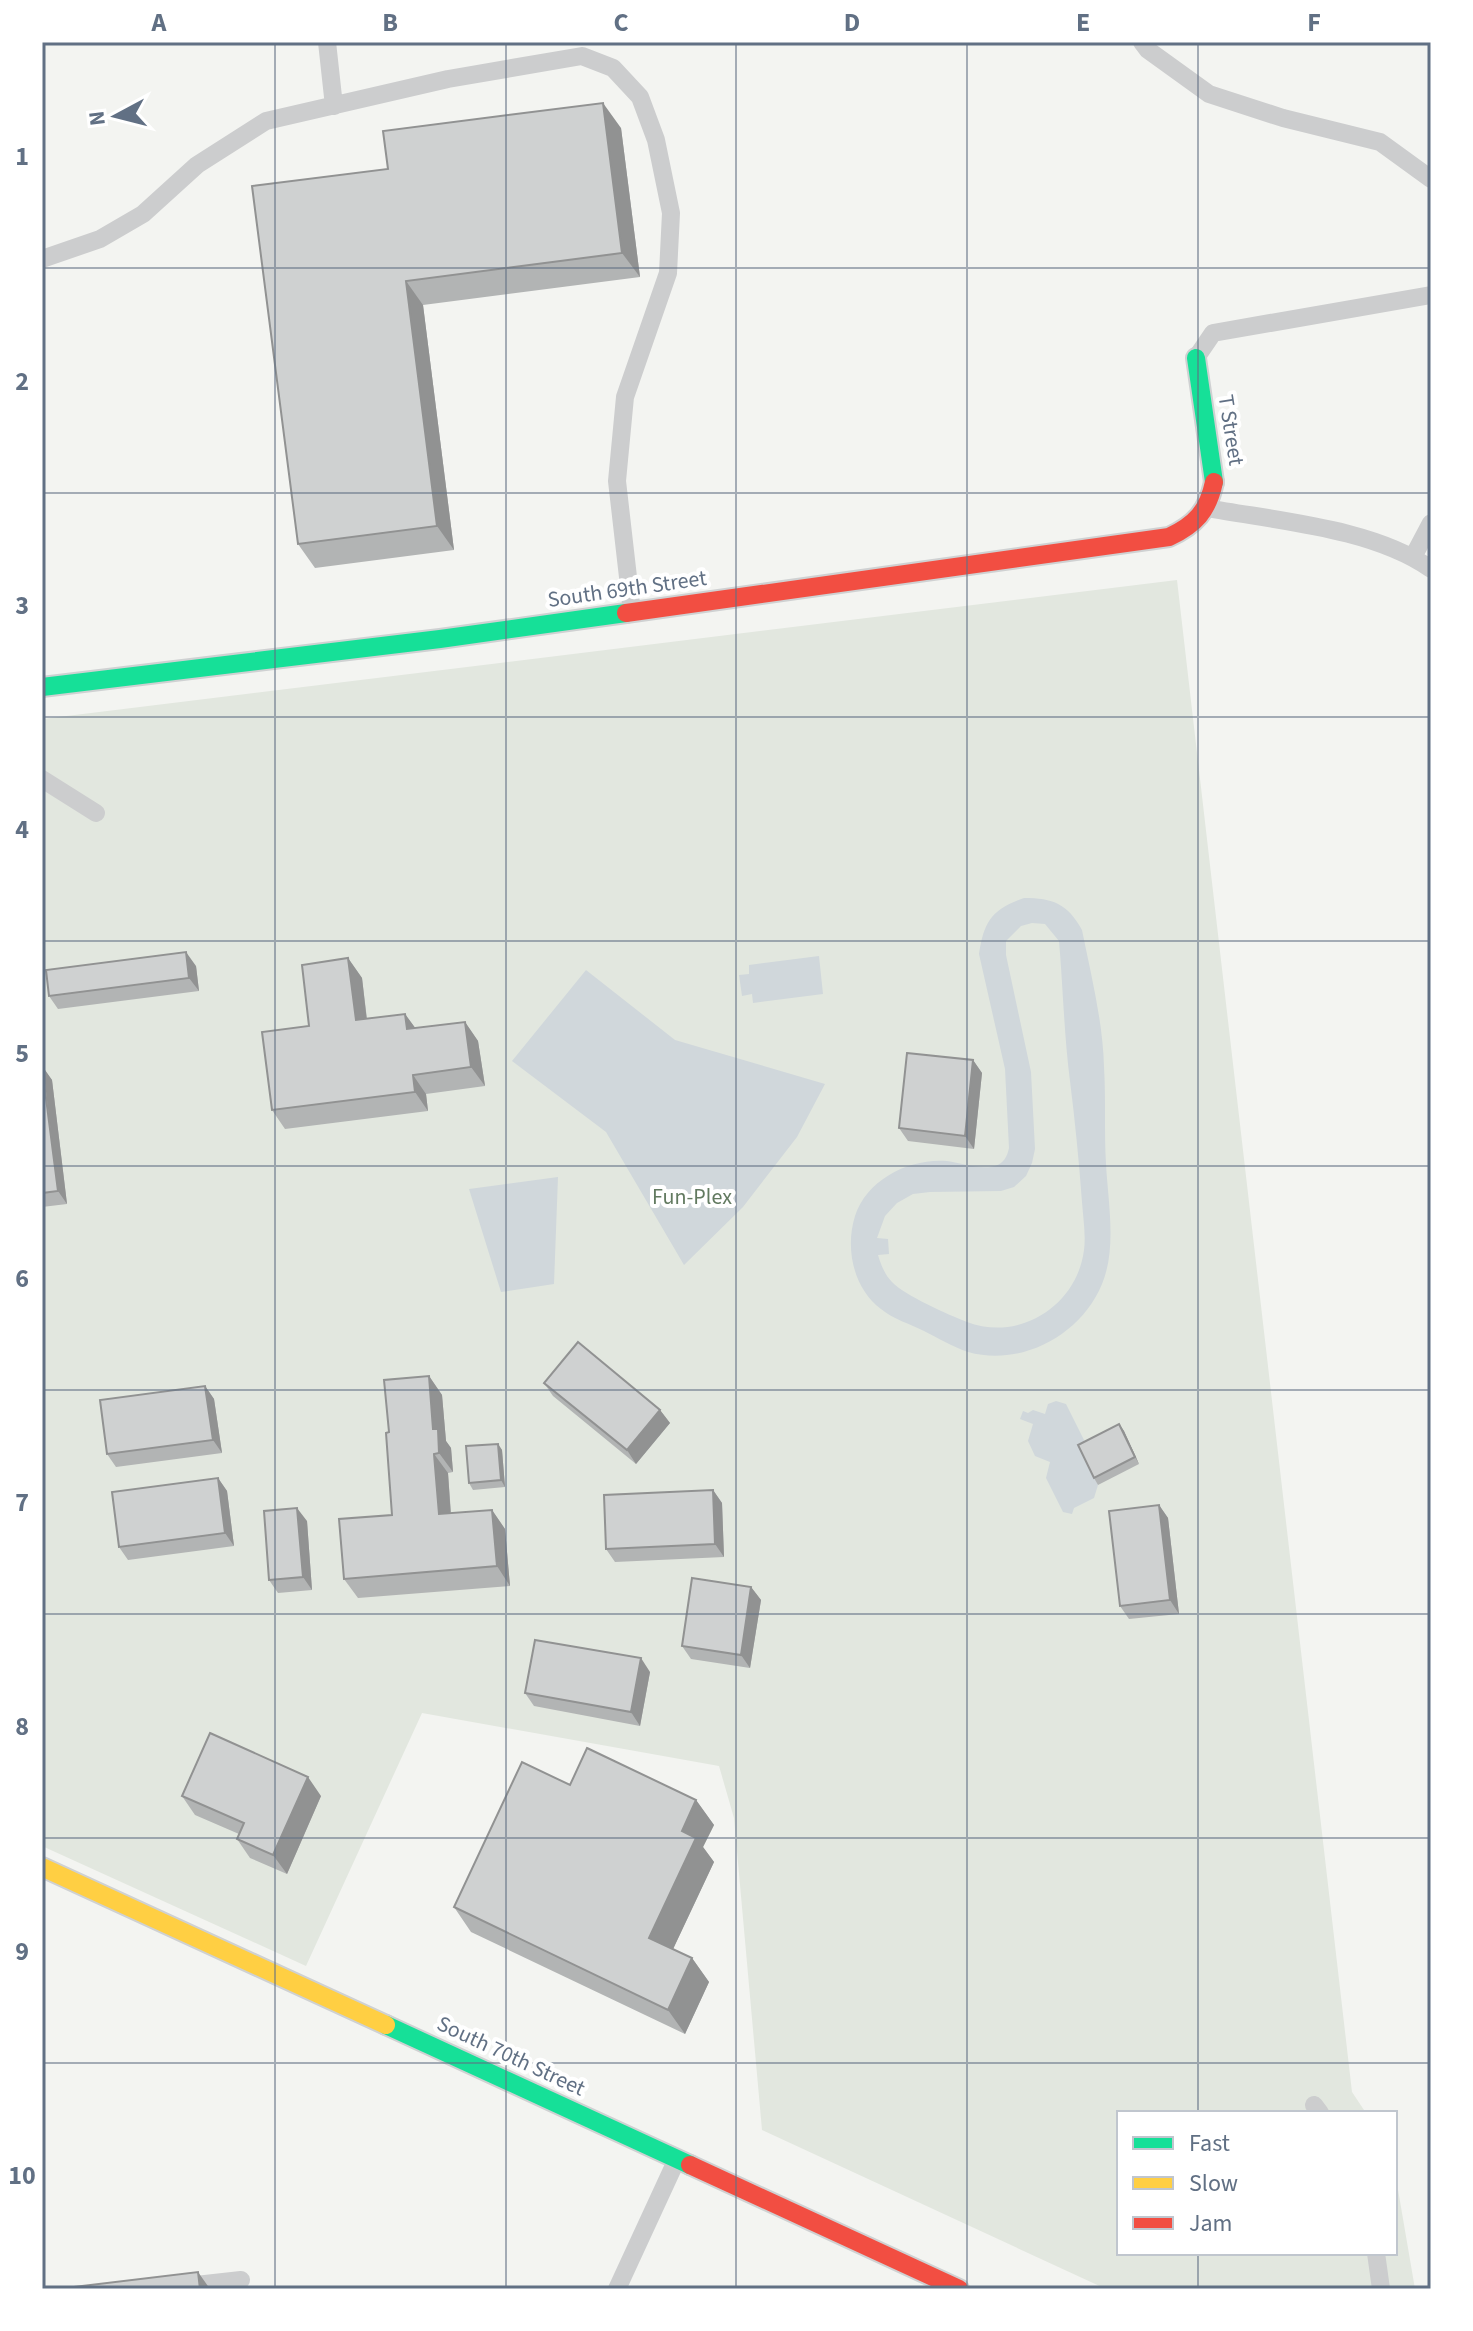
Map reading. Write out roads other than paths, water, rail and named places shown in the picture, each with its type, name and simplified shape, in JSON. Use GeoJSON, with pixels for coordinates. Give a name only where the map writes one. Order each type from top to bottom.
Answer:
{"type":"FeatureCollection","features":[{"type":"Feature","properties":{"kind":"street","name":"T Street"},"geometry":{"type":"LineString","coordinates":[[1196,358],[1215,480],[1207,508]]}},
{"type":"Feature","properties":{"kind":"street","name":"South 69th Street"},"geometry":{"type":"LineString","coordinates":[[42,687],[440,639],[1169,537],[1188,529],[1207,508]]}},
{"type":"Feature","properties":{"kind":"street","name":"South 70th Street"},"geometry":{"type":"LineString","coordinates":[[42,1867],[959,2289]]}},
{"type":"Feature","properties":{"kind":"lane"},"geometry":{"type":"LineString","coordinates":[[327,42],[334,106]]}},
{"type":"Feature","properties":{"kind":"lane"},"geometry":{"type":"LineString","coordinates":[[1142,42],[1148,50],[1209,94],[1283,118],[1380,142],[1431,179]]}},
{"type":"Feature","properties":{"kind":"lane"},"geometry":{"type":"LineString","coordinates":[[42,259],[100,239],[143,214],[197,165],[266,121],[448,79],[582,56],[613,68],[640,97],[656,140],[671,213],[668,273],[625,397],[617,481],[632,612]]}},
{"type":"Feature","properties":{"kind":"lane"},"geometry":{"type":"LineString","coordinates":[[1196,358],[1213,333],[1431,295]]}},
{"type":"Feature","properties":{"kind":"lane"},"geometry":{"type":"LineString","coordinates":[[1207,508],[1357,536],[1413,557],[1431,569]]}},
{"type":"Feature","properties":{"kind":"lane"},"geometry":{"type":"LineString","coordinates":[[1413,557],[1431,523]]}},
{"type":"Feature","properties":{"kind":"lane"},"geometry":{"type":"LineString","coordinates":[[42,779],[96,813]]}},
{"type":"Feature","properties":{"kind":"lane"},"geometry":{"type":"LineString","coordinates":[[617,2289],[677,2159]]}},
{"type":"Feature","properties":{"kind":"lane"},"geometry":{"type":"LineString","coordinates":[[1376,2255],[1381,2289]]}},
{"type":"Feature","properties":{"kind":"lane"},"geometry":{"type":"LineString","coordinates":[[160,2289],[241,2280]]}},
{"type":"Feature","properties":{"kind":"park label","name":"Fun-Plex"},"geometry":{"type":"Point","coordinates":[692,1197]}}]}
